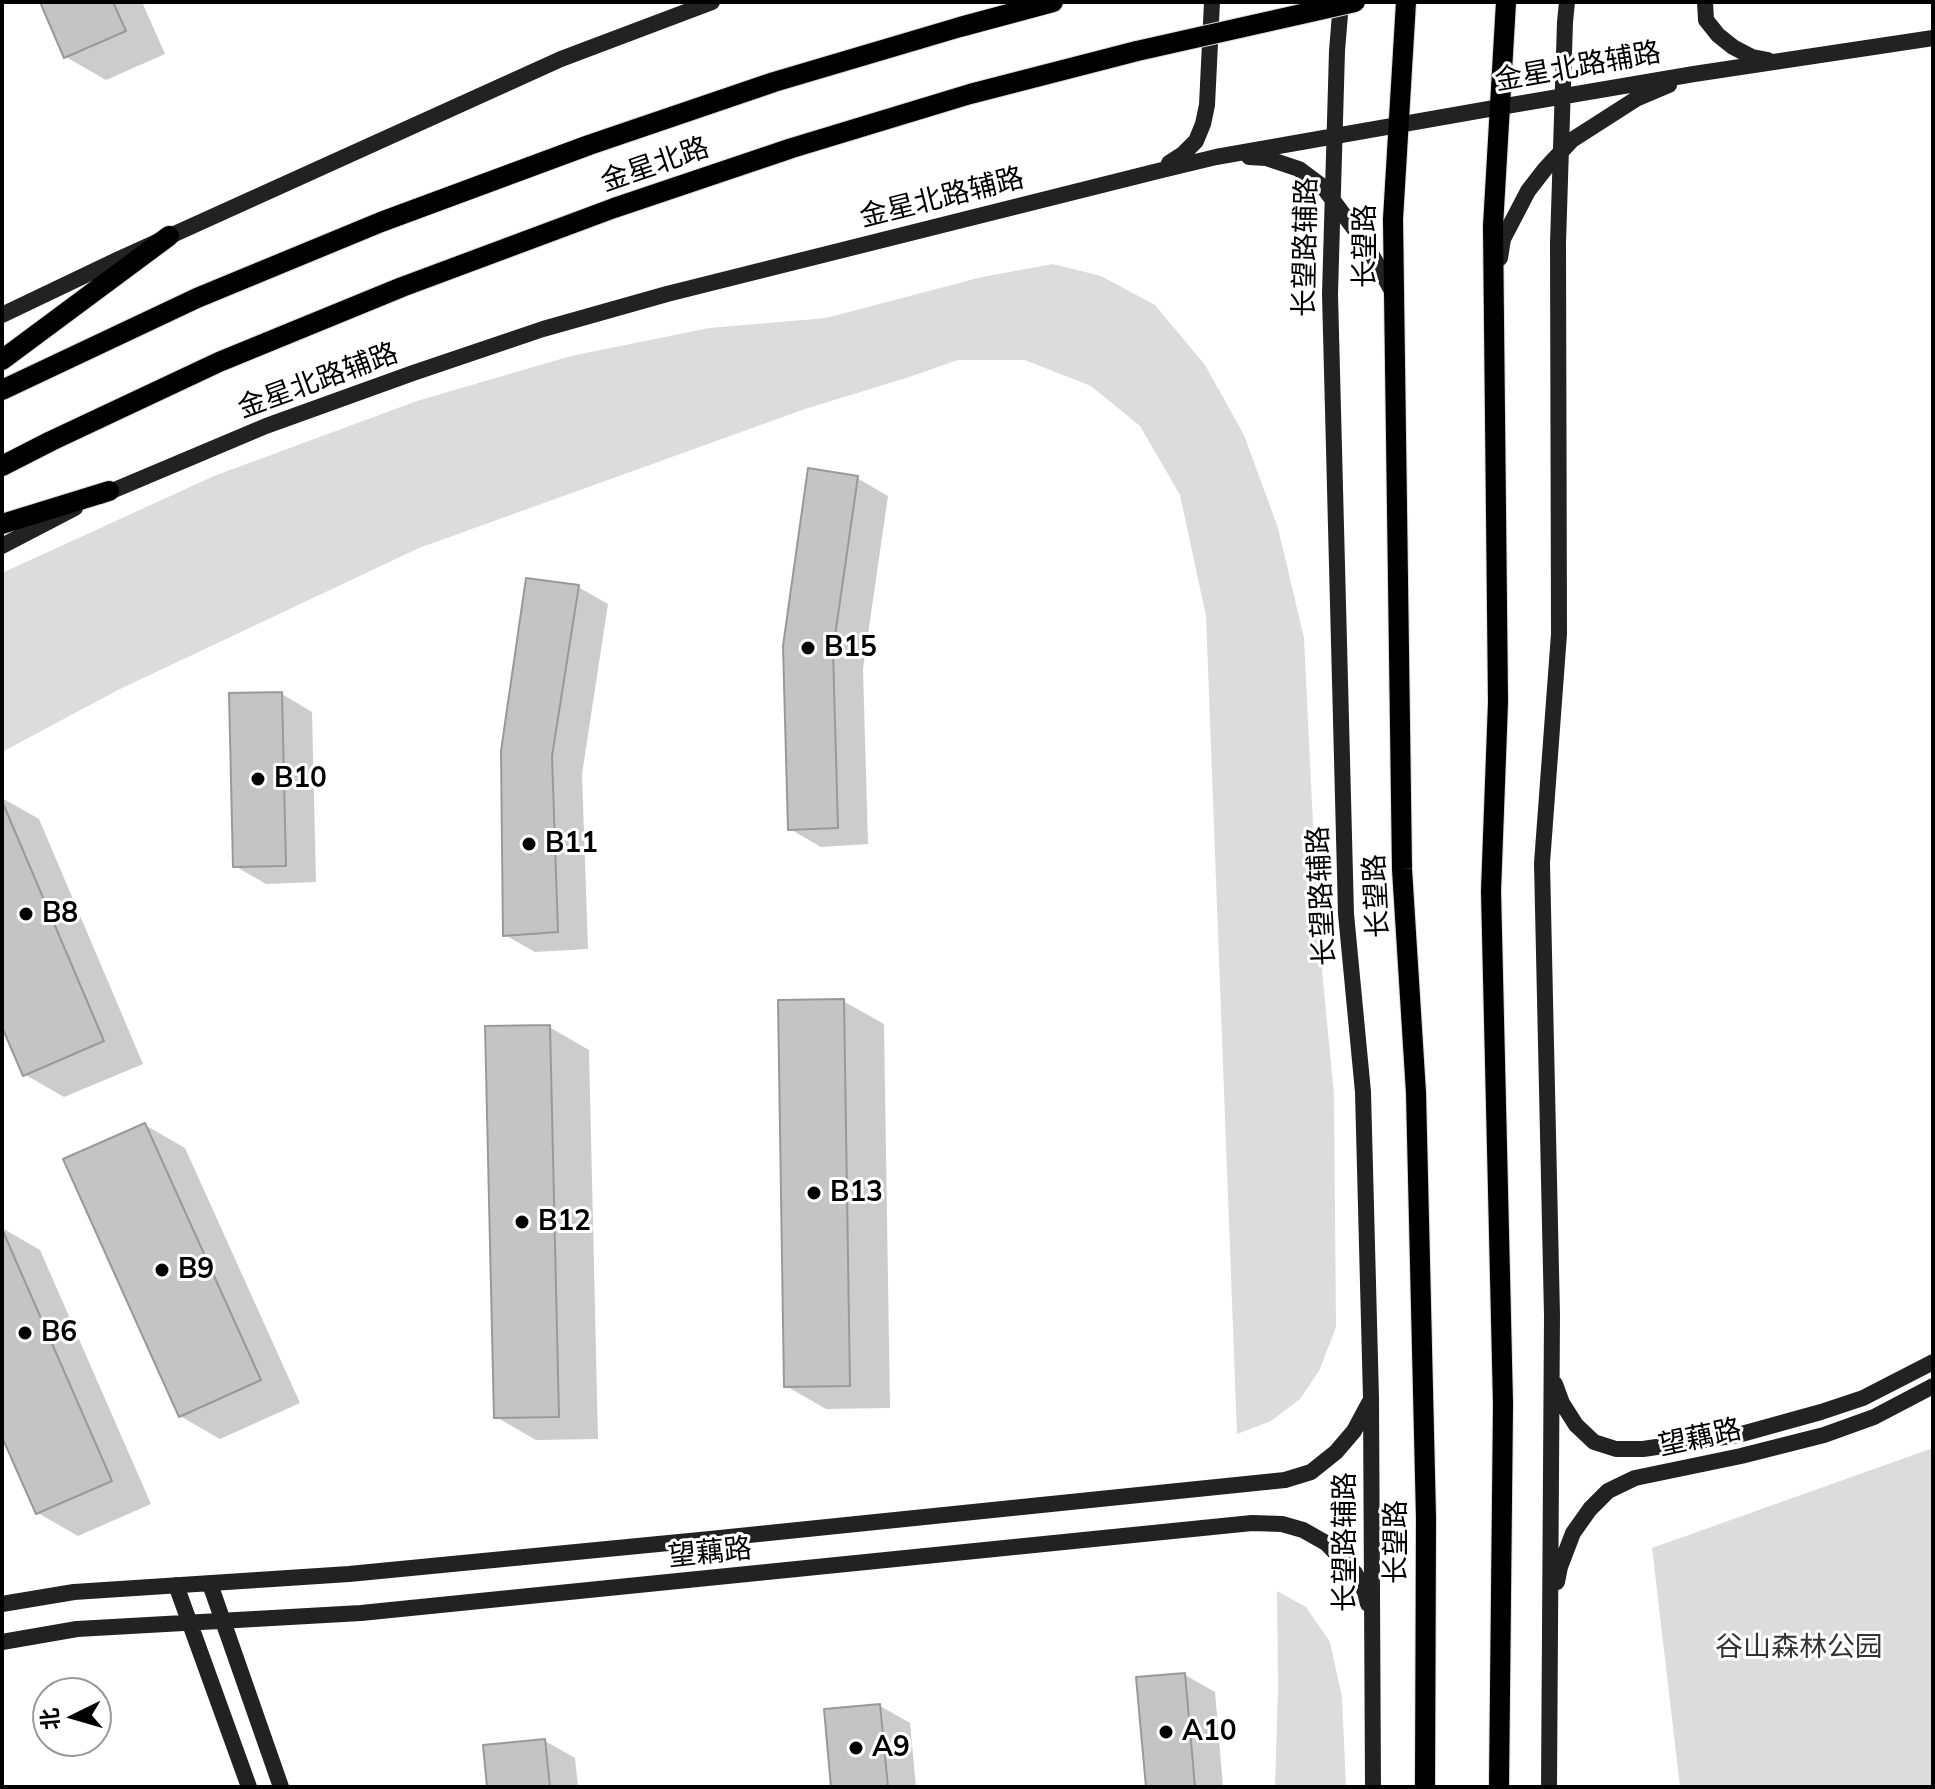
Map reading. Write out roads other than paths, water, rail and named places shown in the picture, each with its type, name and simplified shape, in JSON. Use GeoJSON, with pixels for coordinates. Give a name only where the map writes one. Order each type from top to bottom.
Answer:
{"type":"FeatureCollection","features":[{"type":"Feature","properties":{"kind":"main road","name":"金星北路"},"geometry":{"type":"LineString","coordinates":[[2,390],[197,298],[381,222],[774,82],[1053,2]]}},
{"type":"Feature","properties":{"kind":"main road","name":"金星北路"},"geometry":{"type":"LineString","coordinates":[[2,466],[219,362],[402,287],[614,208],[792,148],[970,94],[1137,51],[1355,2]]}},
{"type":"Feature","properties":{"kind":"main road","name":"长望路"},"geometry":{"type":"LineString","coordinates":[[1406,2],[1393,219],[1402,869],[1416,1093],[1426,1518],[1425,1787]]}},
{"type":"Feature","properties":{"kind":"main road"},"geometry":{"type":"LineString","coordinates":[[1499,1787],[1503,1404],[1491,891],[1498,702],[1493,226],[1506,2]]}},
{"type":"Feature","properties":{"kind":"main road"},"geometry":{"type":"LineString","coordinates":[[2,360],[169,236]]}},
{"type":"Feature","properties":{"kind":"main road"},"geometry":{"type":"LineString","coordinates":[[2,524],[109,491]]}},
{"type":"Feature","properties":{"kind":"street"},"geometry":{"type":"LineString","coordinates":[[2,315],[561,59],[712,2]]}},
{"type":"Feature","properties":{"kind":"street"},"geometry":{"type":"LineString","coordinates":[[1158,171],[1196,141],[1203,124],[1207,105],[1212,2]]}},
{"type":"Feature","properties":{"kind":"street","name":"长望路辅路"},"geometry":{"type":"LineString","coordinates":[[1341,2],[1330,294],[1346,914],[1363,1092],[1371,1398],[1373,1787]]}},
{"type":"Feature","properties":{"kind":"street"},"geometry":{"type":"LineString","coordinates":[[1549,1787],[1551,1300],[1542,863],[1559,634],[1558,243],[1567,2]]}},
{"type":"Feature","properties":{"kind":"street"},"geometry":{"type":"LineString","coordinates":[[1705,2],[1706,20],[1733,47],[1752,57],[1779,61]]}},
{"type":"Feature","properties":{"kind":"street","name":"金星北路辅路"},"geometry":{"type":"LineString","coordinates":[[2,546],[109,491],[266,426],[543,329],[667,294],[1216,157],[1694,74],[1933,38]]}},
{"type":"Feature","properties":{"kind":"street"},"geometry":{"type":"LineString","coordinates":[[1494,291],[1503,239],[1528,191],[1572,140],[1636,99],[1694,74]]}},
{"type":"Feature","properties":{"kind":"street"},"geometry":{"type":"LineString","coordinates":[[1216,157],[1266,158],[1299,169],[1323,187],[1367,246],[1394,296]]}},
{"type":"Feature","properties":{"kind":"street","name":"望藕路"},"geometry":{"type":"LineString","coordinates":[[1551,1372],[1562,1403],[1576,1425],[1594,1442],[1616,1449],[1643,1449],[1738,1435],[1821,1412],[1863,1398],[1933,1362]]}},
{"type":"Feature","properties":{"kind":"street","name":"望藕路"},"geometry":{"type":"LineString","coordinates":[[1550,1615],[1560,1567],[1573,1533],[1608,1491],[1635,1478],[1824,1435],[1874,1417],[1933,1386]]}},
{"type":"Feature","properties":{"kind":"street","name":"望藕路"},"geometry":{"type":"LineString","coordinates":[[2,1604],[74,1592],[349,1574],[1285,1480],[1311,1472],[1336,1452],[1354,1431],[1371,1398]]}},
{"type":"Feature","properties":{"kind":"street","name":"望藕路"},"geometry":{"type":"LineString","coordinates":[[2,1642],[77,1629],[361,1613],[1252,1523],[1282,1524],[1303,1530],[1326,1543],[1355,1573],[1365,1592],[1373,1622]]}},
{"type":"Feature","properties":{"kind":"street"},"geometry":{"type":"LineString","coordinates":[[210,1584],[281,1787]]}},
{"type":"Feature","properties":{"kind":"street"},"geometry":{"type":"LineString","coordinates":[[176,1585],[249,1787]]}},
{"type":"Feature","properties":{"kind":"place","name":"B15"},"geometry":{"type":"Point","coordinates":[808,648]}},
{"type":"Feature","properties":{"kind":"place","name":"B10"},"geometry":{"type":"Point","coordinates":[258,779]}},
{"type":"Feature","properties":{"kind":"place","name":"B11"},"geometry":{"type":"Point","coordinates":[529,844]}},
{"type":"Feature","properties":{"kind":"place","name":"B8"},"geometry":{"type":"Point","coordinates":[26,914]}},
{"type":"Feature","properties":{"kind":"place","name":"B13"},"geometry":{"type":"Point","coordinates":[814,1193]}},
{"type":"Feature","properties":{"kind":"place","name":"B12"},"geometry":{"type":"Point","coordinates":[522,1222]}},
{"type":"Feature","properties":{"kind":"place","name":"B9"},"geometry":{"type":"Point","coordinates":[162,1270]}},
{"type":"Feature","properties":{"kind":"place","name":"B6"},"geometry":{"type":"Point","coordinates":[25,1333]}},
{"type":"Feature","properties":{"kind":"place","name":"A10"},"geometry":{"type":"Point","coordinates":[1166,1732]}},
{"type":"Feature","properties":{"kind":"place","name":"A9"},"geometry":{"type":"Point","coordinates":[856,1748]}},
{"type":"Feature","properties":{"kind":"park label","name":"谷山森林公园"},"geometry":{"type":"Point","coordinates":[1799,1648]}}]}
